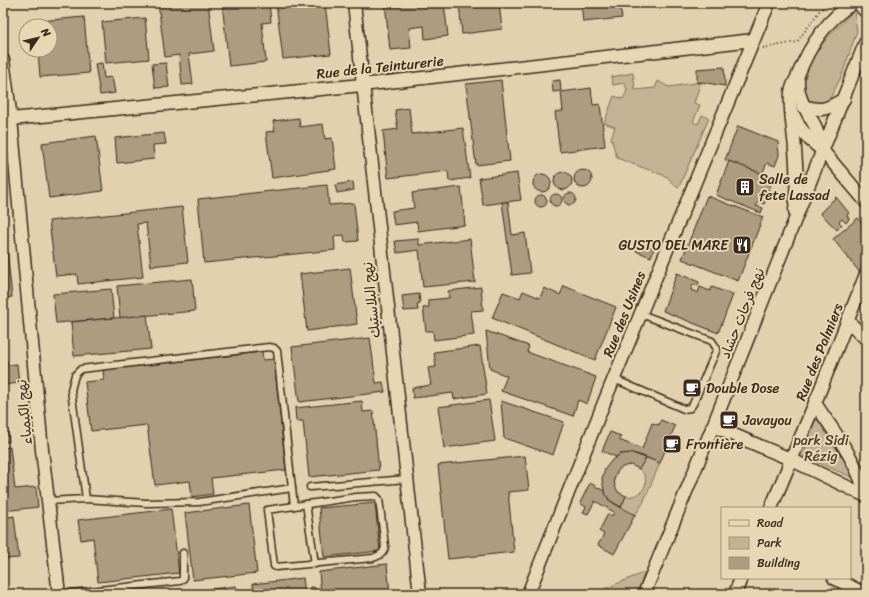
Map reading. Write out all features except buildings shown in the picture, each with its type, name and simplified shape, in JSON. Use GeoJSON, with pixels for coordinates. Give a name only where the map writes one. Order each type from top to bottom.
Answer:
{"type":"FeatureCollection","features":[{"type":"Feature","properties":{"kind":"street","name":"نهج البلاستيك"},"geometry":{"type":"LineString","coordinates":[[354,3],[420,594]]}},
{"type":"Feature","properties":{"kind":"street","name":"Rue des Usines"},"geometry":{"type":"LineString","coordinates":[[528,594],[640,314],[769,3]]}},
{"type":"Feature","properties":{"kind":"street"},"geometry":{"type":"LineString","coordinates":[[794,223],[797,165],[791,109],[791,90],[811,46],[825,28],[846,8],[854,3]]}},
{"type":"Feature","properties":{"kind":"street"},"geometry":{"type":"LineString","coordinates":[[858,3],[866,12]]}},
{"type":"Feature","properties":{"kind":"street","name":"نهج فرحات حشاد"},"geometry":{"type":"LineString","coordinates":[[644,594],[713,426],[866,41]]}},
{"type":"Feature","properties":{"kind":"street","name":"Rue de la Teinturerie"},"geometry":{"type":"LineString","coordinates":[[10,119],[362,85],[752,43]]}},
{"type":"Feature","properties":{"kind":"street","name":"نهج الكيمياء"},"geometry":{"type":"LineString","coordinates":[[3,60],[48,501],[59,594]]}},
{"type":"Feature","properties":{"kind":"street"},"geometry":{"type":"LineString","coordinates":[[798,76],[797,90],[803,106],[816,128],[823,151]]}},
{"type":"Feature","properties":{"kind":"street"},"geometry":{"type":"LineString","coordinates":[[803,106],[816,110],[825,109],[844,98]]}},
{"type":"Feature","properties":{"kind":"street"},"geometry":{"type":"LineString","coordinates":[[791,109],[799,126],[806,135],[823,151],[866,202]]}},
{"type":"Feature","properties":{"kind":"street","name":"Rue des Palmiers"},"geometry":{"type":"LineString","coordinates":[[771,507],[848,322],[866,274]]}},
{"type":"Feature","properties":{"kind":"street"},"geometry":{"type":"LineString","coordinates":[[848,322],[866,339]]}},
{"type":"Feature","properties":{"kind":"street"},"geometry":{"type":"LineString","coordinates":[[815,403],[856,469],[866,496]]}},
{"type":"Feature","properties":{"kind":"street"},"geometry":{"type":"LineString","coordinates":[[713,426],[790,459],[866,496]]}},
{"type":"Feature","properties":{"kind":"street"},"geometry":{"type":"LineString","coordinates":[[735,594],[742,579]]}},
{"type":"Feature","properties":{"kind":"street"},"geometry":{"type":"LineString","coordinates":[[836,579],[865,594]]}},
{"type":"Feature","properties":{"kind":"lane"},"geometry":{"type":"LineString","coordinates":[[614,379],[684,409],[690,408],[717,349],[712,341],[640,314]]}},
{"type":"Feature","properties":{"kind":"lane"},"geometry":{"type":"LineString","coordinates":[[86,499],[71,390],[75,375],[81,369],[269,347],[274,348],[277,351],[294,506]]}},
{"type":"Feature","properties":{"kind":"lane"},"geometry":{"type":"LineString","coordinates":[[310,487],[406,478]]}},
{"type":"Feature","properties":{"kind":"lane"},"geometry":{"type":"LineString","coordinates":[[48,501],[86,499],[146,503],[199,502],[292,488]]}},
{"type":"Feature","properties":{"kind":"lane"},"geometry":{"type":"LineString","coordinates":[[376,496],[379,499],[384,552],[382,555],[373,558],[276,567],[274,564],[267,510],[294,506],[356,497],[376,496]]}},
{"type":"Feature","properties":{"kind":"lane"},"geometry":{"type":"LineString","coordinates":[[306,504],[315,564]]}},
{"type":"Feature","properties":{"kind":"lane"},"geometry":{"type":"LineString","coordinates":[[63,594],[180,581],[183,579],[183,553]]}},
{"type":"Feature","properties":{"kind":"path"},"geometry":{"type":"LineString","coordinates":[[752,43],[760,48],[797,42],[820,10],[828,3]]}},
{"type":"Feature","properties":{"kind":"green space"},"geometry":{"type":"Polygon","coordinates":[[[854,11],[857,31],[842,75],[826,104],[818,106],[807,100],[805,97],[804,87],[806,74],[815,54],[829,36],[854,11]]]}},
{"type":"Feature","properties":{"kind":"green space"},"geometry":{"type":"Polygon","coordinates":[[[633,73],[635,90],[655,88],[658,81],[669,87],[701,82],[694,103],[700,105],[693,122],[698,124],[702,115],[709,118],[679,187],[673,184],[668,177],[617,158],[611,138],[615,127],[604,123],[614,96],[623,99],[627,91],[625,83],[613,85],[611,77],[633,73]]]}},
{"type":"Feature","properties":{"kind":"green space","name":"park Sidi Rézig"},"geometry":{"type":"Polygon","coordinates":[[[815,420],[822,421],[858,480],[803,456],[815,420]]]}},
{"type":"Feature","properties":{"kind":"green space"},"geometry":{"type":"Polygon","coordinates":[[[646,458],[660,463],[643,503],[635,515],[621,507],[626,496],[637,495],[644,488],[646,483],[645,478],[639,469],[646,458]]]}},
{"type":"Feature","properties":{"kind":"green space"},"geometry":{"type":"Polygon","coordinates":[[[660,566],[648,594],[592,594],[660,566]]]}},
{"type":"Feature","properties":{"kind":"place","name":"Salle de fete Lassad"},"geometry":{"type":"Point","coordinates":[745,187]}},
{"type":"Feature","properties":{"kind":"place","name":"GUSTO DEL MARE"},"geometry":{"type":"Point","coordinates":[742,245]}},
{"type":"Feature","properties":{"kind":"place","name":"Double Dose"},"geometry":{"type":"Point","coordinates":[692,388]}},
{"type":"Feature","properties":{"kind":"place","name":"Javayou"},"geometry":{"type":"Point","coordinates":[729,420]}},
{"type":"Feature","properties":{"kind":"place","name":"Frontière"},"geometry":{"type":"Point","coordinates":[672,444]}}]}
